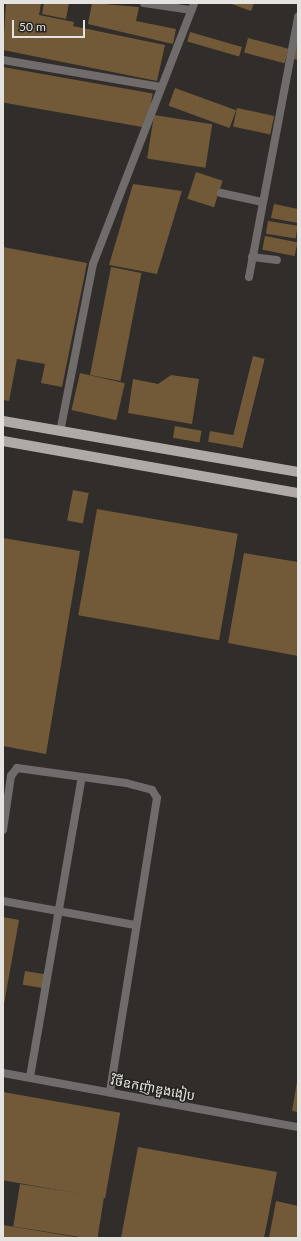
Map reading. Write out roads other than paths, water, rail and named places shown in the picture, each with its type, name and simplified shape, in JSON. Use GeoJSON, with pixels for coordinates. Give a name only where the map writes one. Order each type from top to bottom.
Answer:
{"type":"FeatureCollection","features":[{"type":"Feature","properties":{"kind":"main road"},"geometry":{"type":"LineString","coordinates":[[3,421],[298,472]]}},
{"type":"Feature","properties":{"kind":"main road"},"geometry":{"type":"LineString","coordinates":[[3,440],[298,493]]}},
{"type":"Feature","properties":{"kind":"street"},"geometry":{"type":"LineString","coordinates":[[60,432],[94,264],[193,6],[144,3]]}},
{"type":"Feature","properties":{"kind":"street"},"geometry":{"type":"LineString","coordinates":[[248,277],[298,17]]}},
{"type":"Feature","properties":{"kind":"street"},"geometry":{"type":"LineString","coordinates":[[3,60],[161,87]]}},
{"type":"Feature","properties":{"kind":"street"},"geometry":{"type":"LineString","coordinates":[[221,193],[262,202]]}},
{"type":"Feature","properties":{"kind":"street"},"geometry":{"type":"LineString","coordinates":[[252,257],[277,260]]}},
{"type":"Feature","properties":{"kind":"street"},"geometry":{"type":"LineString","coordinates":[[3,830],[12,771],[17,768],[126,783],[152,790],[157,798],[135,925],[110,1092]]}},
{"type":"Feature","properties":{"kind":"street"},"geometry":{"type":"LineString","coordinates":[[30,1077],[82,777]]}},
{"type":"Feature","properties":{"kind":"street"},"geometry":{"type":"LineString","coordinates":[[3,901],[135,925]]}},
{"type":"Feature","properties":{"kind":"street","name":"វិថីឧកញ៉ាឌួងងៀប"},"geometry":{"type":"LineString","coordinates":[[3,1073],[298,1127]]}}]}
